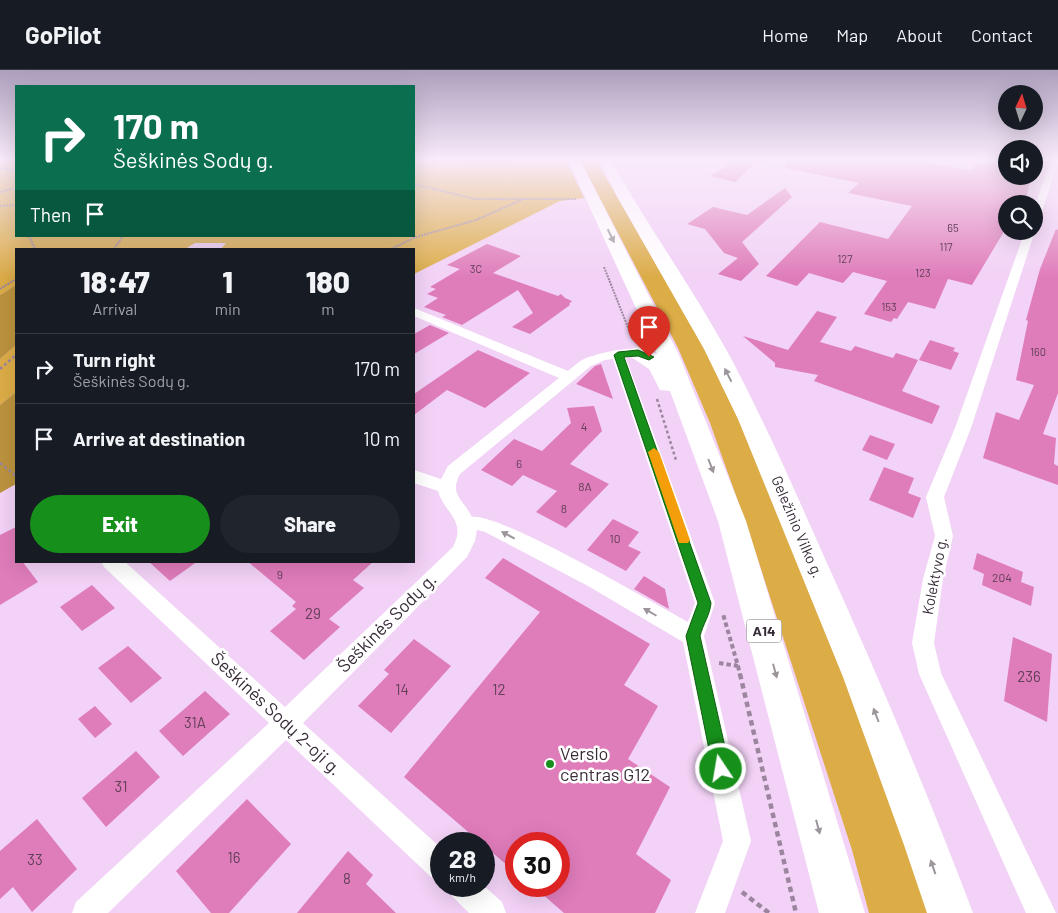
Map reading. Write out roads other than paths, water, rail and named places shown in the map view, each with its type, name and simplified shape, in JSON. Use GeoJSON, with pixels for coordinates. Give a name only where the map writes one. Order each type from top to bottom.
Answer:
{"type":"FeatureCollection","features":[{"type":"Feature","properties":{"kind":"highway","name":"A14"},"geometry":{"type":"LineString","coordinates":[[593,199],[668,355],[732,521],[842,913]]}},
{"type":"Feature","properties":{"kind":"highway","name":"Geležinio Vilko g."},"geometry":{"type":"LineString","coordinates":[[626,199],[692,309],[750,419],[861,677],[926,845],[950,913]]}},
{"type":"Feature","properties":{"kind":"highway"},"geometry":{"type":"LineString","coordinates":[[628,354],[645,348],[648,343],[648,336],[636,310],[638,291]]}},
{"type":"Feature","properties":{"kind":"highway"},"geometry":{"type":"LineString","coordinates":[[628,354],[649,357],[657,363],[674,404],[698,432]]}},
{"type":"Feature","properties":{"kind":"street","name":"Kolektyvo g."},"geometry":{"type":"LineString","coordinates":[[1027,240],[963,428],[935,498],[944,536],[933,580],[923,643],[930,674],[1041,913]]}},
{"type":"Feature","properties":{"kind":"street"},"geometry":{"type":"LineString","coordinates":[[415,312],[570,376]]}},
{"type":"Feature","properties":{"kind":"street"},"geometry":{"type":"LineString","coordinates":[[693,636],[595,580],[490,526],[478,523],[466,524],[460,512],[447,496],[446,486],[454,470],[570,376],[597,357],[628,354],[705,603],[693,636],[737,841],[710,913]]}},
{"type":"Feature","properties":{"kind":"street"},"geometry":{"type":"LineString","coordinates":[[415,477],[425,482],[446,486]]}},
{"type":"Feature","properties":{"kind":"street","name":"Šeškinės Sodų g."},"geometry":{"type":"LineString","coordinates":[[87,913],[286,723],[460,552],[467,533],[466,524]]}},
{"type":"Feature","properties":{"kind":"street","name":"Šeškinės Sodų 2-oji g."},"geometry":{"type":"LineString","coordinates":[[113,563],[430,857]]}},
{"type":"Feature","properties":{"kind":"street"},"geometry":{"type":"LineString","coordinates":[[474,897],[491,913]]}},
{"type":"Feature","properties":{"kind":"place","name":"Verslo centras G12"},"geometry":{"type":"Point","coordinates":[550,764]}}]}
